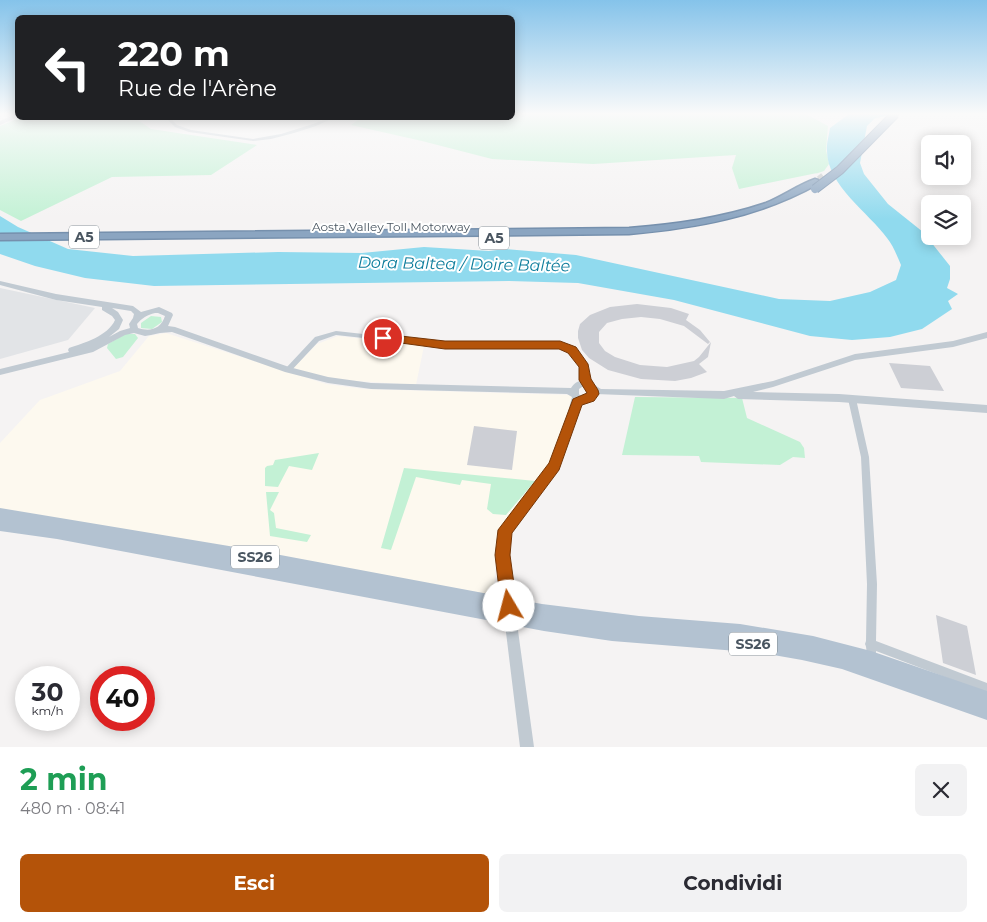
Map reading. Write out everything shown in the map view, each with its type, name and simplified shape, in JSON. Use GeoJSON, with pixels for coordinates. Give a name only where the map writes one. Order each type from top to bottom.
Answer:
{"type":"FeatureCollection","features":[{"type":"Feature","properties":{"kind":"highway","name":"Aosta Valley Toll Motorway"},"geometry":{"type":"LineString","coordinates":[[815,186],[853,149]]}},
{"type":"Feature","properties":{"kind":"highway","name":"Aosta Valley Toll Motorway"},"geometry":{"type":"LineString","coordinates":[[0,237],[579,238],[679,231],[738,221],[782,205],[844,166],[861,149]]}},
{"type":"Feature","properties":{"kind":"highway","name":"Aosta Valley Toll Motorway"},"geometry":{"type":"LineString","coordinates":[[0,242],[167,238]]}},
{"type":"Feature","properties":{"kind":"main road","name":"SS26"},"geometry":{"type":"LineString","coordinates":[[0,514],[139,536],[612,633],[762,645],[802,652],[842,661],[987,711]]}},
{"type":"Feature","properties":{"kind":"main road","name":"SS26"},"geometry":{"type":"LineString","coordinates":[[0,524],[510,611]]}},
{"type":"Feature","properties":{"kind":"main road"},"geometry":{"type":"LineString","coordinates":[[510,611],[760,634],[871,652],[987,700]]}},
{"type":"Feature","properties":{"kind":"street"},"geometry":{"type":"LineString","coordinates":[[0,283],[78,301],[134,309],[138,313],[135,323]]}},
{"type":"Feature","properties":{"kind":"street"},"geometry":{"type":"LineString","coordinates":[[78,301],[167,313],[170,326]]}},
{"type":"Feature","properties":{"kind":"street"},"geometry":{"type":"LineString","coordinates":[[0,372],[92,342],[114,329],[119,319],[118,316],[114,312],[95,304]]}},
{"type":"Feature","properties":{"kind":"street"},"geometry":{"type":"LineString","coordinates":[[41,360],[65,358],[90,350],[123,333],[154,310]]}},
{"type":"Feature","properties":{"kind":"street"},"geometry":{"type":"LineString","coordinates":[[135,323],[143,333],[170,326],[288,370],[328,380],[371,386],[852,399],[987,409]]}},
{"type":"Feature","properties":{"kind":"street"},"geometry":{"type":"LineString","coordinates":[[288,370],[317,339],[327,335],[344,334],[445,345],[560,345],[572,350],[579,357],[584,366],[583,391],[554,466],[506,530],[502,555],[527,747]]}},
{"type":"Feature","properties":{"kind":"street"},"geometry":{"type":"LineString","coordinates":[[724,395],[772,384],[855,357],[952,344],[987,335]]}},
{"type":"Feature","properties":{"kind":"street"},"geometry":{"type":"LineString","coordinates":[[852,399],[865,457],[872,584],[871,652],[987,688]]}},
{"type":"Feature","properties":{"kind":"shaded area"},"geometry":{"type":"Polygon","coordinates":[[[0,288],[95,308],[68,340],[0,359],[0,288]]]}},
{"type":"Feature","properties":{"kind":"shaded area"},"geometry":{"type":"Polygon","coordinates":[[[166,333],[326,384],[364,389],[573,395],[566,424],[551,464],[503,523],[496,546],[494,595],[0,509],[0,443],[40,400],[120,371],[149,336],[166,333]]]}},
{"type":"Feature","properties":{"kind":"shaded area"},"geometry":{"type":"Polygon","coordinates":[[[338,336],[424,346],[416,385],[328,379],[293,368],[317,344],[338,336]]]}},
{"type":"Feature","properties":{"kind":"green space"},"geometry":{"type":"Polygon","coordinates":[[[0,149],[251,149],[211,175],[112,177],[21,221],[0,210],[0,149]]]}},
{"type":"Feature","properties":{"kind":"green space"},"geometry":{"type":"Polygon","coordinates":[[[453,149],[826,149],[829,164],[824,171],[815,174],[817,173],[739,189],[732,168],[736,155],[593,164],[492,159],[453,149]]]}},
{"type":"Feature","properties":{"kind":"green space"},"geometry":{"type":"Polygon","coordinates":[[[151,316],[161,317],[162,322],[152,329],[141,328],[141,323],[151,316]]]}},
{"type":"Feature","properties":{"kind":"green space"},"geometry":{"type":"Polygon","coordinates":[[[125,334],[135,334],[138,338],[123,357],[116,359],[107,348],[108,344],[125,334]]]}},
{"type":"Feature","properties":{"kind":"green space"},"geometry":{"type":"Polygon","coordinates":[[[635,397],[742,398],[747,418],[800,442],[804,448],[805,458],[793,457],[780,465],[701,462],[699,456],[622,455],[635,397]]]}},
{"type":"Feature","properties":{"kind":"green space"},"geometry":{"type":"Polygon","coordinates":[[[319,453],[312,470],[289,466],[278,487],[265,486],[265,468],[273,465],[275,460],[319,453]]]}},
{"type":"Feature","properties":{"kind":"green space"},"geometry":{"type":"Polygon","coordinates":[[[404,468],[535,481],[506,515],[493,514],[487,509],[491,484],[462,480],[460,485],[416,477],[391,550],[381,548],[404,468]]]}},
{"type":"Feature","properties":{"kind":"green space"},"geometry":{"type":"Polygon","coordinates":[[[266,492],[279,492],[270,510],[274,513],[276,528],[311,535],[307,542],[270,536],[266,492]]]}},
{"type":"Feature","properties":{"kind":"water","name":"Dora Baltea / Doire Baltée"},"geometry":{"type":"Polygon","coordinates":[[[827,149],[863,149],[860,163],[864,174],[888,204],[921,230],[921,245],[933,245],[950,266],[950,279],[947,288],[958,294],[948,301],[952,309],[922,329],[890,337],[852,340],[810,336],[674,300],[578,283],[509,281],[154,286],[85,278],[35,266],[0,254],[0,216],[18,227],[68,249],[133,256],[278,252],[362,253],[424,247],[489,251],[505,249],[576,255],[779,299],[830,301],[870,292],[896,280],[901,265],[889,241],[850,198],[834,175],[829,163],[827,149]]]}},
{"type":"Feature","properties":{"kind":"building"},"geometry":{"type":"Polygon","coordinates":[[[637,304],[671,308],[689,314],[686,320],[700,330],[710,342],[708,344],[684,326],[660,319],[641,317],[607,323],[599,332],[599,343],[605,351],[615,357],[640,365],[667,367],[694,361],[711,342],[708,357],[699,364],[707,372],[675,381],[641,379],[608,370],[589,358],[582,350],[578,338],[580,324],[590,315],[610,307],[637,304]]]}},
{"type":"Feature","properties":{"kind":"building"},"geometry":{"type":"Polygon","coordinates":[[[889,363],[930,366],[944,391],[901,388],[889,363]]]}},
{"type":"Feature","properties":{"kind":"building"},"geometry":{"type":"Polygon","coordinates":[[[474,426],[517,431],[512,470],[467,465],[474,426]]]}},
{"type":"Feature","properties":{"kind":"building"},"geometry":{"type":"Polygon","coordinates":[[[936,615],[967,626],[976,675],[943,663],[936,615]]]}},
{"type":"Feature","properties":{"kind":"tunnel"},"geometry":{"type":"LineString","coordinates":[[819,175],[826,184]]}},
{"type":"Feature","properties":{"kind":"route"},"geometry":{"type":"LineString","coordinates":[[383,338],[445,345],[545,343],[560,345],[572,350],[584,366],[585,380],[591,387],[593,394],[590,398],[577,402],[554,466],[506,530],[502,555],[509,606]]}}]}
